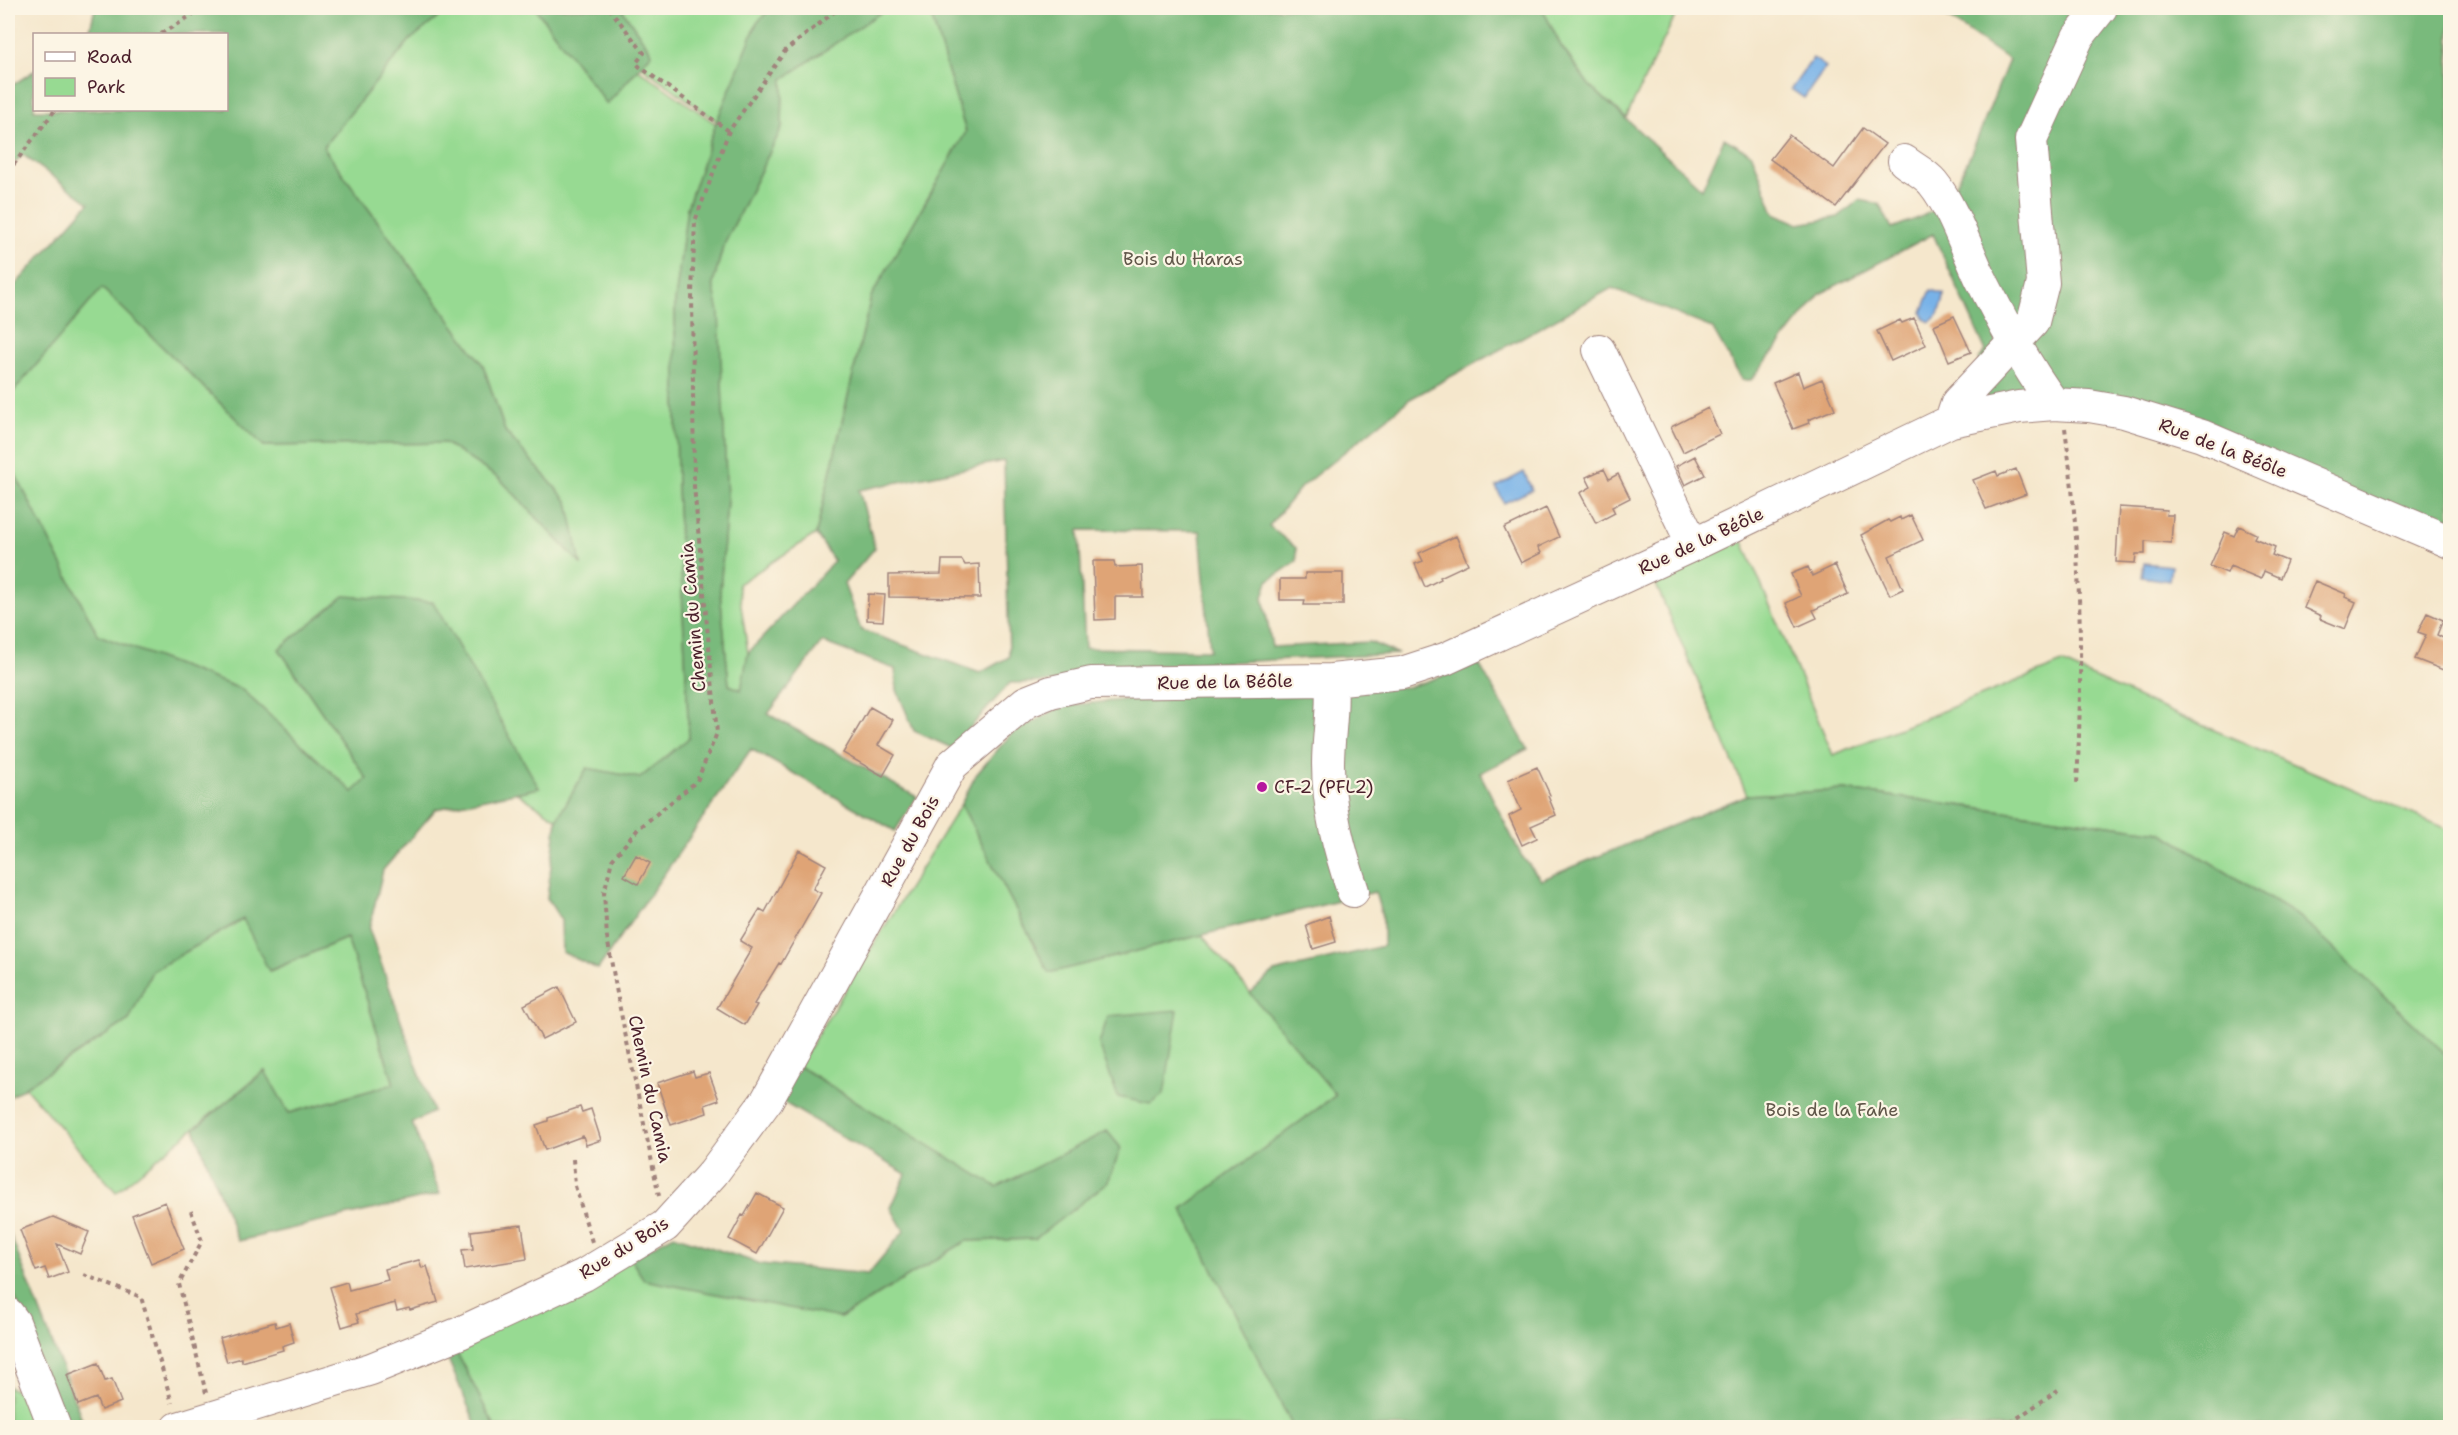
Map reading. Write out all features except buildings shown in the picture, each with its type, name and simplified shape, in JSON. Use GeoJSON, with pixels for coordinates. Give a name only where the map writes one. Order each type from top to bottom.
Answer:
{"type":"FeatureCollection","features":[{"type":"Feature","properties":{"kind":"street"},"geometry":{"type":"LineString","coordinates":[[1951,421],[1957,403],[2033,322],[2043,283],[2031,140],[2078,37],[2101,8]]}},
{"type":"Feature","properties":{"kind":"street"},"geometry":{"type":"LineString","coordinates":[[1904,161],[1933,182],[1953,218],[1981,279],[2036,380],[2058,404]]}},
{"type":"Feature","properties":{"kind":"street"},"geometry":{"type":"LineString","coordinates":[[1599,350],[1693,545]]}},
{"type":"Feature","properties":{"kind":"street","name":"Rue de la Béôle"},"geometry":{"type":"LineString","coordinates":[[952,765],[1026,702],[1051,692],[1091,683],[1331,680],[1402,673],[1445,659],[1693,545],[1951,421],[2019,407],[2058,404],[2088,406],[2124,412],[2202,436],[2451,542]]}},
{"type":"Feature","properties":{"kind":"street"},"geometry":{"type":"LineString","coordinates":[[1331,680],[1334,705],[1328,763],[1332,809],[1339,851],[1353,891]]}},
{"type":"Feature","properties":{"kind":"street","name":"Rue du Bois"},"geometry":{"type":"LineString","coordinates":[[179,1427],[371,1369],[460,1333],[600,1265],[665,1226],[713,1173],[767,1100],[952,765]]}},
{"type":"Feature","properties":{"kind":"street"},"geometry":{"type":"LineString","coordinates":[[10,1313],[55,1428]]}},
{"type":"Feature","properties":{"kind":"path"},"geometry":{"type":"LineString","coordinates":[[164,33],[192,15],[198,8]]}},
{"type":"Feature","properties":{"kind":"path"},"geometry":{"type":"LineString","coordinates":[[609,8],[644,53],[636,63],[640,68],[729,131]]}},
{"type":"Feature","properties":{"kind":"path","name":"Chemin du Camia"},"geometry":{"type":"LineString","coordinates":[[665,1226],[618,999],[607,937],[604,893],[612,860],[638,829],[697,781],[717,733],[694,486],[692,293],[695,221],[729,131],[785,51],[839,8]]}},
{"type":"Feature","properties":{"kind":"path"},"geometry":{"type":"LineString","coordinates":[[8,172],[54,111]]}},
{"type":"Feature","properties":{"kind":"path"},"geometry":{"type":"LineString","coordinates":[[2058,404],[2069,455],[2081,598],[2081,698],[2077,784]]}},
{"type":"Feature","properties":{"kind":"path"},"geometry":{"type":"LineString","coordinates":[[573,1160],[575,1186],[600,1265]]}},
{"type":"Feature","properties":{"kind":"path"},"geometry":{"type":"LineString","coordinates":[[191,1211],[202,1241],[179,1284],[212,1417]]}},
{"type":"Feature","properties":{"kind":"path"},"geometry":{"type":"LineString","coordinates":[[84,1275],[141,1297],[179,1427]]}},
{"type":"Feature","properties":{"kind":"path"},"geometry":{"type":"LineString","coordinates":[[2003,1428],[2058,1390]]}},
{"type":"Feature","properties":{"kind":"green space"},"geometry":{"type":"Polygon","coordinates":[[[95,8],[450,8],[410,40],[323,147],[483,365],[505,431],[568,502],[581,564],[500,479],[445,443],[264,446],[102,288],[8,398],[8,293],[89,203],[23,155],[8,169],[8,88],[33,72],[33,111],[228,111],[228,33],[89,33],[95,8]]]}},
{"type":"Feature","properties":{"kind":"green space"},"geometry":{"type":"Polygon","coordinates":[[[450,8],[535,8],[607,104],[638,69],[716,124],[687,208],[675,302],[677,486],[689,738],[640,778],[587,768],[557,819],[517,793],[539,788],[279,649],[367,779],[353,793],[241,689],[98,635],[8,460],[8,398],[102,288],[264,446],[445,443],[500,479],[580,563],[568,502],[505,431],[483,365],[323,147],[410,40],[450,8]]]}},
{"type":"Feature","properties":{"kind":"green space"},"geometry":{"type":"Polygon","coordinates":[[[535,8],[621,8],[652,53],[607,104],[535,8]]]}},
{"type":"Feature","properties":{"kind":"green space"},"geometry":{"type":"Polygon","coordinates":[[[621,8],[771,8],[757,24],[717,121],[641,66],[652,53],[621,8]]]}},
{"type":"Feature","properties":{"kind":"green space","name":"Bois du Haras"},"geometry":{"type":"Polygon","coordinates":[[[771,8],[887,8],[783,79],[782,127],[723,247],[713,284],[719,312],[727,500],[720,592],[729,685],[741,690],[748,653],[834,561],[816,534],[871,297],[966,132],[929,8],[1542,8],[1561,46],[1589,85],[1702,189],[1724,138],[1752,154],[1774,213],[1799,224],[1838,217],[1859,200],[1879,204],[1892,228],[1930,212],[1942,204],[1950,194],[1969,158],[2009,60],[1934,8],[2450,8],[2450,528],[2110,397],[2044,384],[1984,406],[1979,359],[1986,351],[1933,234],[1820,294],[1751,380],[1742,380],[1712,328],[1612,288],[1410,399],[1301,487],[1269,526],[1296,548],[1297,561],[1268,581],[1263,597],[1272,647],[1370,642],[1398,654],[1081,669],[1060,682],[1010,683],[952,748],[914,731],[897,690],[895,669],[822,642],[768,714],[917,797],[895,831],[751,749],[598,969],[562,952],[561,920],[547,898],[557,819],[587,768],[640,778],[689,738],[677,486],[675,302],[687,208],[716,123],[757,23],[771,8]],[[1004,461],[859,490],[875,548],[844,584],[861,630],[980,673],[1009,657],[1004,461]],[[1079,530],[1085,648],[1210,650],[1200,531],[1079,530]]]}},
{"type":"Feature","properties":{"kind":"green space"},"geometry":{"type":"Polygon","coordinates":[[[887,8],[929,8],[966,132],[871,297],[816,534],[738,584],[748,653],[742,690],[729,685],[720,592],[727,500],[713,284],[723,247],[782,127],[783,79],[887,8]]]}},
{"type":"Feature","properties":{"kind":"green space"},"geometry":{"type":"Polygon","coordinates":[[[1542,8],[1679,8],[1626,118],[1589,85],[1561,46],[1542,8]]]}},
{"type":"Feature","properties":{"kind":"green space"},"geometry":{"type":"Polygon","coordinates":[[[8,460],[98,635],[241,689],[353,792],[367,779],[279,649],[344,596],[433,602],[539,788],[436,809],[383,870],[369,929],[433,1112],[412,1123],[440,1194],[238,1241],[194,1129],[265,1071],[289,1113],[394,1084],[347,938],[269,971],[243,919],[152,971],[129,1020],[8,1098],[8,460]]]}},
{"type":"Feature","properties":{"kind":"green space"},"geometry":{"type":"Polygon","coordinates":[[[1738,530],[1833,755],[2062,663],[2157,706],[2450,830],[2450,1058],[2301,918],[2161,832],[1845,790],[1747,795],[1651,573],[1738,530]]]}},
{"type":"Feature","properties":{"kind":"green space","name":"Bois de la Fahe"},"geometry":{"type":"Polygon","coordinates":[[[1479,664],[1528,749],[1480,773],[1521,855],[1541,880],[1747,795],[1845,790],[2161,832],[2301,918],[2450,1058],[2450,1427],[1293,1427],[1182,1209],[1336,1095],[1250,993],[1274,972],[1383,946],[1383,920],[1375,892],[1049,973],[961,804],[976,775],[1011,734],[1062,706],[1211,691],[1409,687],[1479,664]]]}},
{"type":"Feature","properties":{"kind":"green space"},"geometry":{"type":"Polygon","coordinates":[[[961,804],[1049,973],[1202,935],[1336,1095],[1182,1209],[1293,1427],[495,1427],[454,1347],[630,1258],[841,1318],[966,1241],[1035,1239],[1107,1131],[997,1188],[798,1066],[961,804]]]}},
{"type":"Feature","properties":{"kind":"green space"},"geometry":{"type":"Polygon","coordinates":[[[244,919],[270,971],[347,938],[394,1084],[289,1113],[264,1071],[116,1192],[25,1087],[129,1020],[152,971],[244,919]]]}},
{"type":"Feature","properties":{"kind":"green space"},"geometry":{"type":"Polygon","coordinates":[[[1178,1010],[1164,1094],[1150,1104],[1118,1097],[1099,1044],[1108,1016],[1178,1010]]]}},
{"type":"Feature","properties":{"kind":"green space"},"geometry":{"type":"Polygon","coordinates":[[[798,1066],[997,1187],[1107,1131],[1121,1148],[1108,1182],[1035,1239],[966,1241],[840,1318],[644,1280],[630,1258],[674,1235],[761,1264],[868,1274],[904,1231],[891,1208],[906,1174],[776,1098],[798,1066]]]}},
{"type":"Feature","properties":{"kind":"green space"},"geometry":{"type":"Polygon","coordinates":[[[8,1229],[85,1427],[66,1427],[8,1280],[8,1229]]]}},
{"type":"Feature","properties":{"kind":"green space"},"geometry":{"type":"Polygon","coordinates":[[[454,1347],[495,1427],[477,1427],[445,1352],[454,1347]]]}},
{"type":"Feature","properties":{"kind":"green space"},"geometry":{"type":"Polygon","coordinates":[[[8,1386],[43,1408],[51,1427],[8,1427],[8,1386]]]}},
{"type":"Feature","properties":{"kind":"water"},"geometry":{"type":"Polygon","coordinates":[[[1813,58],[1826,67],[1804,98],[1791,89],[1813,58]]]}},
{"type":"Feature","properties":{"kind":"water"},"geometry":{"type":"Polygon","coordinates":[[[1931,290],[1944,294],[1940,310],[1930,322],[1924,319],[1922,312],[1931,290]]]}},
{"type":"Feature","properties":{"kind":"water"},"geometry":{"type":"Polygon","coordinates":[[[1524,472],[1532,490],[1504,503],[1496,487],[1524,472]]]}},
{"type":"Feature","properties":{"kind":"water"},"geometry":{"type":"Polygon","coordinates":[[[2144,563],[2171,566],[2169,581],[2142,577],[2144,563]]]}},
{"type":"Feature","properties":{"kind":"place","name":"CF-2 (PFL2)"},"geometry":{"type":"Point","coordinates":[1262,787]}}]}
